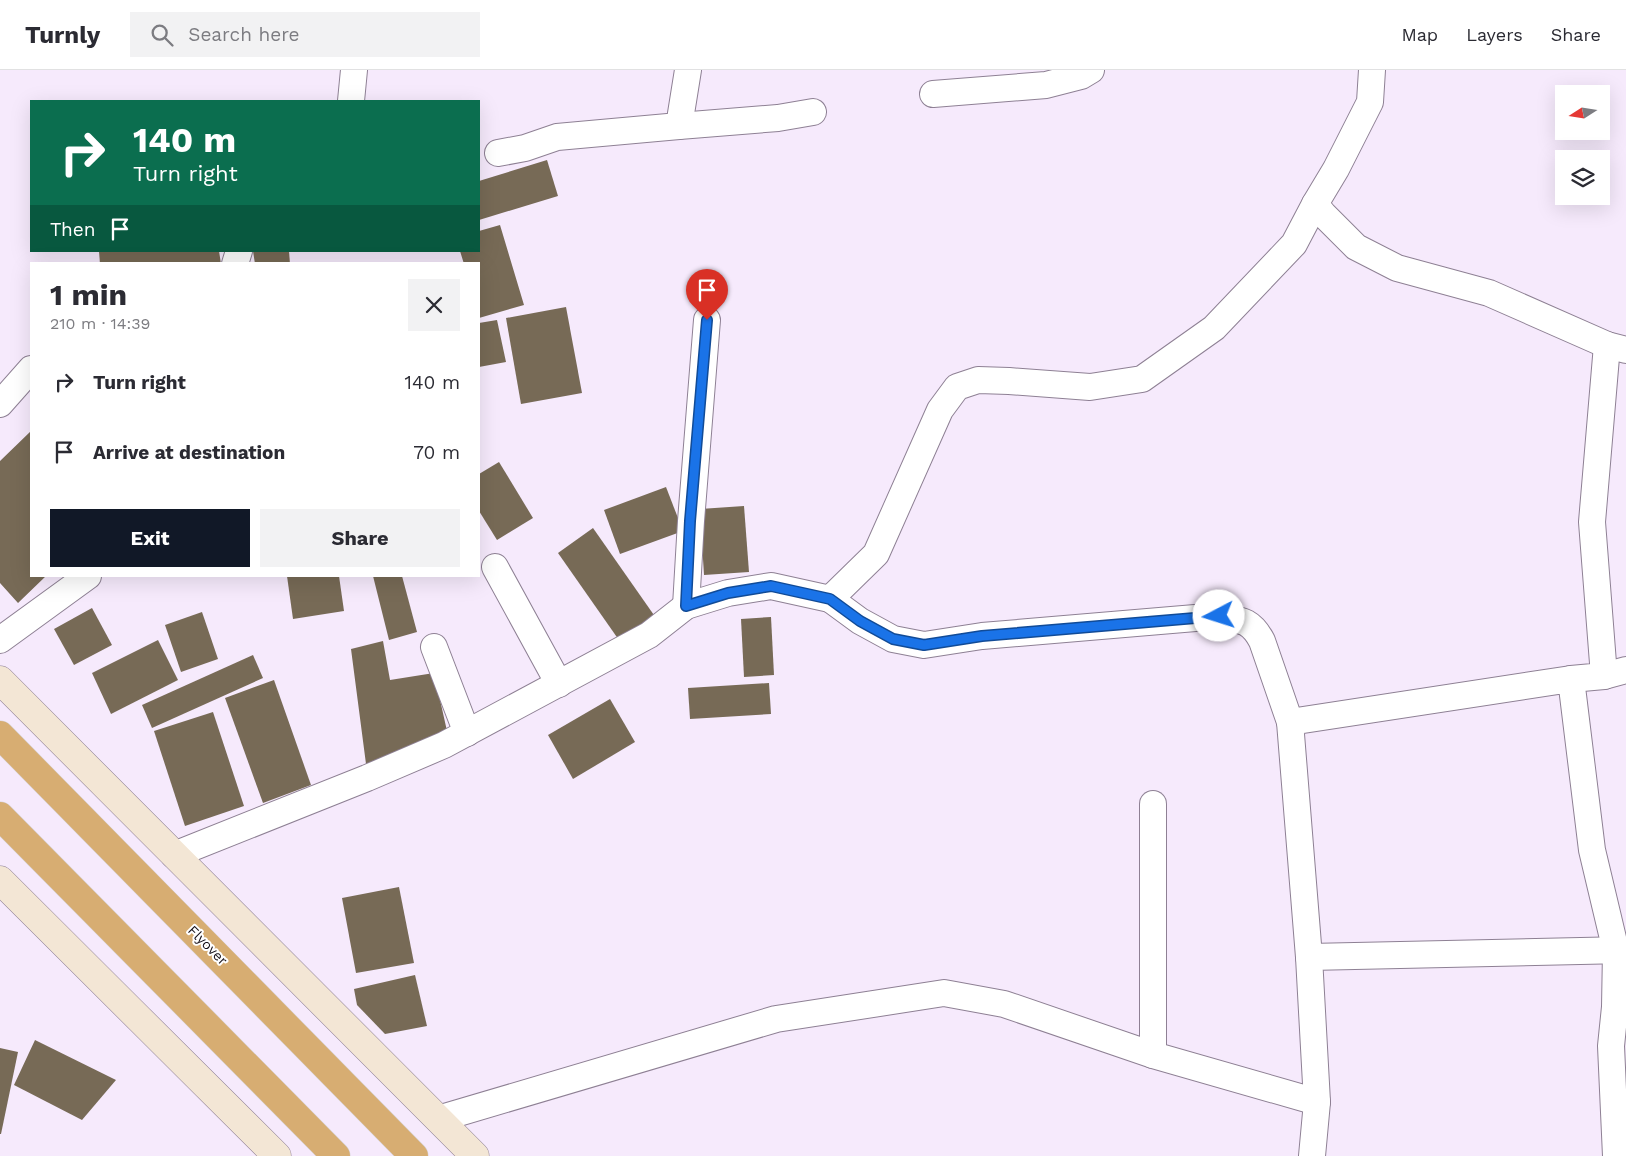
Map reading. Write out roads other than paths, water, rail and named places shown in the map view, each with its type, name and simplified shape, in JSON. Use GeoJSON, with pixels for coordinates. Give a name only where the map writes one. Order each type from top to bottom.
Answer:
{"type":"FeatureCollection","features":[{"type":"Feature","properties":{"kind":"highway","name":"Flyover"},"geometry":{"type":"LineString","coordinates":[[0,735],[414,1156]]}},
{"type":"Feature","properties":{"kind":"highway"},"geometry":{"type":"LineString","coordinates":[[0,816],[336,1156]]}},
{"type":"Feature","properties":{"kind":"street"},"geometry":{"type":"LineString","coordinates":[[351,100],[354,70]]}},
{"type":"Feature","properties":{"kind":"street"},"geometry":{"type":"LineString","coordinates":[[679,126],[688,70]]}},
{"type":"Feature","properties":{"kind":"street"},"geometry":{"type":"LineString","coordinates":[[933,94],[1046,85],[1080,76],[1091,70]]}},
{"type":"Feature","properties":{"kind":"street"},"geometry":{"type":"LineString","coordinates":[[830,599],[876,554],[940,410],[957,387],[978,380],[1090,387],[1142,379],[1214,328],[1294,244],[1336,169],[1370,102],[1372,70]]}},
{"type":"Feature","properties":{"kind":"street"},"geometry":{"type":"LineString","coordinates":[[498,153],[524,148],[557,137],[778,118],[813,112]]}},
{"type":"Feature","properties":{"kind":"street"},"geometry":{"type":"LineString","coordinates":[[1290,722],[1615,673],[1592,522],[1616,348],[1489,293],[1397,268],[1356,247],[1315,204]]}},
{"type":"Feature","properties":{"kind":"street"},"geometry":{"type":"LineString","coordinates":[[686,606],[690,521],[707,320]]}},
{"type":"Feature","properties":{"kind":"street"},"geometry":{"type":"LineString","coordinates":[[0,404],[30,370]]}},
{"type":"Feature","properties":{"kind":"street"},"geometry":{"type":"LineString","coordinates":[[495,567],[559,684]]}},
{"type":"Feature","properties":{"kind":"street"},"geometry":{"type":"LineString","coordinates":[[0,640],[87,577]]}},
{"type":"Feature","properties":{"kind":"street"},"geometry":{"type":"LineString","coordinates":[[174,855],[368,778],[444,745],[649,635],[686,606],[728,593],[771,586],[830,599],[860,621],[893,639],[924,645],[982,636],[1219,616],[1240,619],[1256,629],[1262,641],[1290,722],[1309,957],[1318,1102],[1312,1156]]}},
{"type":"Feature","properties":{"kind":"street"},"geometry":{"type":"LineString","coordinates":[[434,647],[467,733]]}},
{"type":"Feature","properties":{"kind":"street"},"geometry":{"type":"LineString","coordinates":[[1571,679],[1592,850],[1621,950],[1611,1046],[1616,1156]]}},
{"type":"Feature","properties":{"kind":"street"},"geometry":{"type":"LineString","coordinates":[[0,680],[475,1156]]}},
{"type":"Feature","properties":{"kind":"street"},"geometry":{"type":"LineString","coordinates":[[1153,1055],[1154,804]]}},
{"type":"Feature","properties":{"kind":"street"},"geometry":{"type":"LineString","coordinates":[[0,880],[277,1156]]}},
{"type":"Feature","properties":{"kind":"street"},"geometry":{"type":"LineString","coordinates":[[1309,957],[1621,950]]}},
{"type":"Feature","properties":{"kind":"street"},"geometry":{"type":"LineString","coordinates":[[438,1119],[776,1019],[944,994],[1004,1004],[1153,1055],[1318,1102]]}}]}
